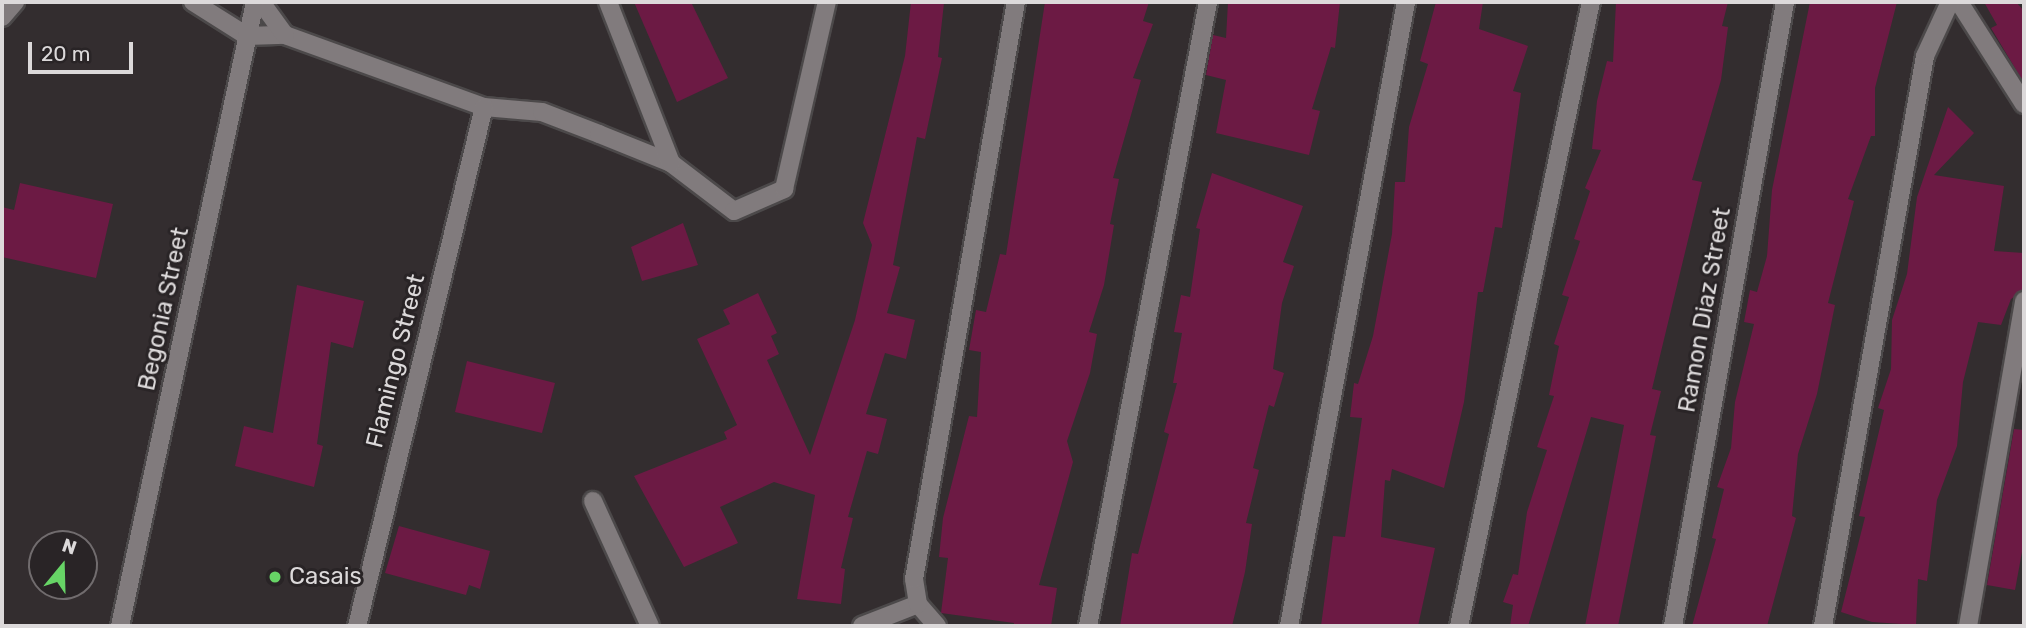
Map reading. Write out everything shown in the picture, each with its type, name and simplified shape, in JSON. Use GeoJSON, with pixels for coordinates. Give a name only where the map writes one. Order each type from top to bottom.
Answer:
{"type":"FeatureCollection","features":[{"type":"Feature","properties":{"kind":"street"},"geometry":{"type":"LineString","coordinates":[[2,17],[15,2]]}},
{"type":"Feature","properties":{"kind":"street"},"geometry":{"type":"LineString","coordinates":[[193,2],[247,36],[285,36],[484,107],[542,112],[671,163],[734,211],[784,189],[827,2]]}},
{"type":"Feature","properties":{"kind":"street","name":"Begonia Street"},"geometry":{"type":"LineString","coordinates":[[120,626],[255,2]]}},
{"type":"Feature","properties":{"kind":"street"},"geometry":{"type":"LineString","coordinates":[[261,2],[285,36]]}},
{"type":"Feature","properties":{"kind":"street"},"geometry":{"type":"LineString","coordinates":[[608,2],[671,163]]}},
{"type":"Feature","properties":{"kind":"street"},"geometry":{"type":"LineString","coordinates":[[937,626],[918,604],[914,579],[1016,2]]}},
{"type":"Feature","properties":{"kind":"street"},"geometry":{"type":"LineString","coordinates":[[1088,626],[1208,2]]}},
{"type":"Feature","properties":{"kind":"street"},"geometry":{"type":"LineString","coordinates":[[1289,626],[1406,2]]}},
{"type":"Feature","properties":{"kind":"street"},"geometry":{"type":"LineString","coordinates":[[1459,626],[1591,2]]}},
{"type":"Feature","properties":{"kind":"street","name":"Ramon Diaz Street"},"geometry":{"type":"LineString","coordinates":[[1673,626],[1785,2]]}},
{"type":"Feature","properties":{"kind":"street"},"geometry":{"type":"LineString","coordinates":[[1823,626],[1925,56],[1950,2]]}},
{"type":"Feature","properties":{"kind":"street"},"geometry":{"type":"LineString","coordinates":[[1959,2],[2024,104]]}},
{"type":"Feature","properties":{"kind":"street","name":"Flamingo Street"},"geometry":{"type":"LineString","coordinates":[[357,626],[484,107]]}},
{"type":"Feature","properties":{"kind":"street"},"geometry":{"type":"LineString","coordinates":[[1968,626],[2024,300]]}},
{"type":"Feature","properties":{"kind":"street"},"geometry":{"type":"LineString","coordinates":[[593,501],[643,621]]}},
{"type":"Feature","properties":{"kind":"street"},"geometry":{"type":"LineString","coordinates":[[862,626],[918,604]]}},
{"type":"Feature","properties":{"kind":"building"},"geometry":{"type":"Polygon","coordinates":[[[634,2],[691,2],[728,78],[677,102],[634,2]]]}},
{"type":"Feature","properties":{"kind":"building"},"geometry":{"type":"Polygon","coordinates":[[[911,2],[944,3],[938,57],[942,58],[925,139],[917,137],[893,265],[900,267],[887,313],[915,320],[906,359],[885,353],[866,414],[887,419],[878,454],[867,451],[848,517],[853,518],[841,568],[845,569],[841,604],[797,599],[815,495],[774,482],[720,507],[738,543],[684,567],[634,476],[727,439],[724,432],[737,425],[697,339],[730,324],[723,310],[758,293],[777,333],[771,336],[779,354],[767,360],[810,455],[855,320],[872,245],[863,223],[905,56],[911,2]]]}},
{"type":"Feature","properties":{"kind":"building"},"geometry":{"type":"Polygon","coordinates":[[[1045,2],[1149,2],[1143,21],[1153,24],[1133,78],[1141,80],[1113,178],[1119,179],[1110,224],[1114,225],[1104,285],[1089,332],[1097,334],[1090,373],[1067,441],[1073,462],[1039,585],[1057,588],[1051,626],[1014,626],[1014,623],[941,613],[948,558],[939,557],[943,518],[969,416],[977,417],[981,352],[969,350],[976,310],[986,312],[1000,254],[1006,255],[1045,2]]]}},
{"type":"Feature","properties":{"kind":"building"},"geometry":{"type":"Polygon","coordinates":[[[1228,2],[1340,2],[1335,48],[1331,47],[1312,109],[1320,111],[1309,155],[1216,133],[1226,80],[1206,75],[1213,35],[1226,38],[1228,2]]]}},
{"type":"Feature","properties":{"kind":"building"},"geometry":{"type":"Polygon","coordinates":[[[1436,2],[1483,2],[1479,29],[1528,46],[1513,91],[1521,93],[1502,228],[1495,227],[1483,292],[1478,292],[1464,402],[1444,488],[1392,469],[1390,481],[1385,480],[1381,537],[1435,548],[1418,626],[1321,626],[1333,536],[1345,537],[1362,418],[1350,417],[1354,383],[1358,384],[1373,336],[1392,234],[1395,182],[1405,182],[1409,127],[1428,64],[1420,61],[1436,2]]]}},
{"type":"Feature","properties":{"kind":"building"},"geometry":{"type":"Polygon","coordinates":[[[1616,2],[1728,2],[1722,26],[1728,27],[1721,80],[1692,180],[1702,182],[1652,389],[1661,391],[1650,435],[1656,436],[1618,626],[1585,626],[1624,425],[1591,417],[1528,626],[1510,626],[1513,605],[1503,602],[1513,574],[1518,575],[1527,512],[1547,450],[1537,447],[1554,396],[1549,395],[1559,346],[1554,344],[1569,297],[1562,295],[1580,241],[1574,239],[1590,191],[1585,188],[1601,150],[1592,149],[1597,101],[1607,61],[1613,62],[1616,2]]]}},
{"type":"Feature","properties":{"kind":"building"},"geometry":{"type":"Polygon","coordinates":[[[1810,2],[1897,2],[1875,88],[1875,136],[1871,136],[1848,199],[1854,201],[1828,303],[1835,305],[1817,394],[1798,454],[1792,516],[1796,518],[1767,626],[1692,626],[1716,539],[1712,538],[1724,489],[1717,487],[1731,448],[1735,402],[1754,324],[1744,322],[1750,290],[1757,292],[1767,256],[1772,190],[1810,2]]]}},
{"type":"Feature","properties":{"kind":"building"},"geometry":{"type":"Polygon","coordinates":[[[1984,2],[2016,2],[2024,11],[2024,83],[1991,28],[1997,25],[1984,2]]]}},
{"type":"Feature","properties":{"kind":"building"},"geometry":{"type":"Polygon","coordinates":[[[1948,107],[1974,133],[1934,175],[2004,186],[1994,251],[2024,253],[2024,290],[2011,299],[2001,325],[1978,322],[1963,382],[1957,446],[1937,500],[1927,581],[1918,579],[1916,625],[1872,622],[1841,612],[1865,517],[1859,516],[1884,410],[1878,408],[1891,369],[1892,320],[1907,274],[1917,197],[1948,107]]]}},
{"type":"Feature","properties":{"kind":"building"},"geometry":{"type":"Polygon","coordinates":[[[1212,173],[1303,206],[1283,262],[1294,266],[1282,303],[1273,369],[1284,373],[1274,407],[1269,405],[1253,468],[1259,470],[1246,523],[1252,524],[1245,572],[1232,626],[1120,626],[1132,553],[1138,554],[1169,434],[1164,432],[1177,383],[1173,383],[1182,333],[1174,332],[1181,295],[1190,297],[1200,229],[1196,228],[1212,173]]]}},
{"type":"Feature","properties":{"kind":"building"},"geometry":{"type":"Polygon","coordinates":[[[20,183],[113,204],[96,278],[2,257],[2,207],[14,210],[20,183]]]}},
{"type":"Feature","properties":{"kind":"building"},"geometry":{"type":"Polygon","coordinates":[[[683,223],[698,265],[642,281],[631,247],[683,223]]]}},
{"type":"Feature","properties":{"kind":"building"},"geometry":{"type":"Polygon","coordinates":[[[297,285],[364,301],[353,348],[331,342],[317,444],[323,446],[314,487],[235,466],[244,426],[273,433],[297,285]]]}},
{"type":"Feature","properties":{"kind":"building"},"geometry":{"type":"Polygon","coordinates":[[[467,361],[555,383],[542,433],[455,412],[467,361]]]}},
{"type":"Feature","properties":{"kind":"building"},"geometry":{"type":"Polygon","coordinates":[[[2014,429],[2024,430],[2024,541],[2015,590],[1987,585],[2014,429]]]}},
{"type":"Feature","properties":{"kind":"building"},"geometry":{"type":"Polygon","coordinates":[[[399,526],[490,551],[480,589],[469,585],[466,595],[385,573],[399,526]]]}},
{"type":"Feature","properties":{"kind":"place","name":"Casais"},"geometry":{"type":"Point","coordinates":[275,577]}}]}
